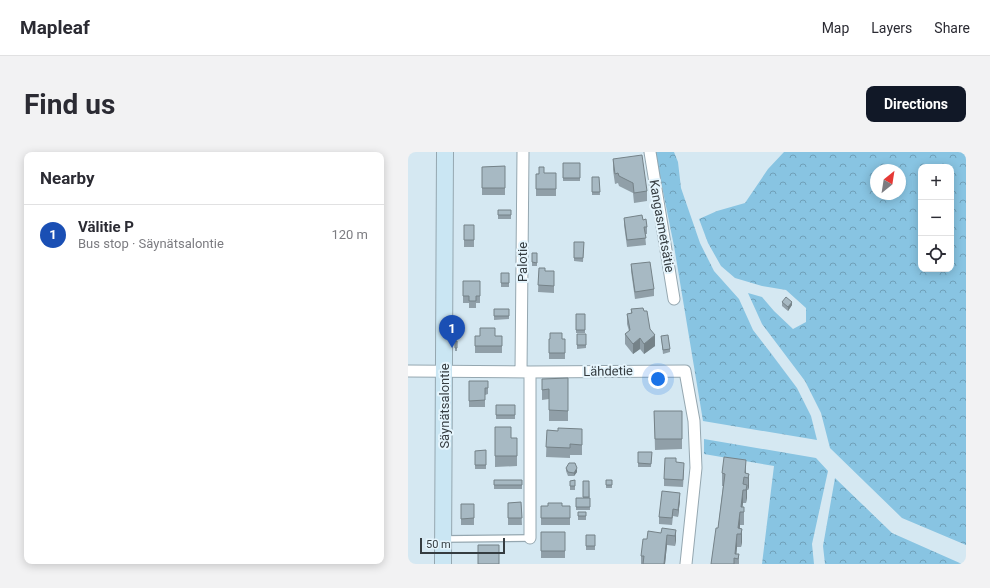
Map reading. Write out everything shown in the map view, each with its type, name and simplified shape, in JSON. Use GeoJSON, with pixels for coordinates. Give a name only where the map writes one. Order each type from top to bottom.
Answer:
{"type":"FeatureCollection","features":[{"type":"Feature","properties":{"kind":"main road","name":"Säynätsalontie"},"geometry":{"type":"LineString","coordinates":[[444,564],[445,152]]}},
{"type":"Feature","properties":{"kind":"street","name":"Palotie"},"geometry":{"type":"LineString","coordinates":[[523,152],[530,538]]}},
{"type":"Feature","properties":{"kind":"street","name":"Kangasmetsätie"},"geometry":{"type":"LineString","coordinates":[[650,152],[674,299]]}},
{"type":"Feature","properties":{"kind":"street","name":"Lähdetie"},"geometry":{"type":"LineString","coordinates":[[408,371],[685,371],[694,421],[696,468],[686,564]]}},
{"type":"Feature","properties":{"kind":"lane"},"geometry":{"type":"LineString","coordinates":[[444,539],[530,538]]}},
{"type":"Feature","properties":{"kind":"green space"},"geometry":{"type":"Polygon","coordinates":[[[655,152],[674,152],[678,162],[681,188],[700,243],[714,271],[739,299],[753,330],[797,388],[811,416],[817,440],[703,421],[674,246],[655,152]]]}},
{"type":"Feature","properties":{"kind":"green space"},"geometry":{"type":"Polygon","coordinates":[[[784,152],[966,152],[966,545],[902,518],[830,448],[821,413],[805,381],[762,324],[748,293],[762,297],[793,329],[806,322],[806,308],[786,290],[762,286],[735,278],[721,266],[708,243],[699,219],[717,211],[745,203],[768,169],[784,152]]]}},
{"type":"Feature","properties":{"kind":"green space"},"geometry":{"type":"Polygon","coordinates":[[[704,439],[816,458],[828,471],[812,544],[814,564],[762,564],[774,466],[704,454],[704,439]]]}},
{"type":"Feature","properties":{"kind":"green space"},"geometry":{"type":"Polygon","coordinates":[[[835,478],[892,533],[962,564],[825,564],[823,546],[835,478]]]}},
{"type":"Feature","properties":{"kind":"building"},"geometry":{"type":"Polygon","coordinates":[[[642,155],[647,191],[634,193],[633,183],[619,176],[618,173],[615,174],[613,159],[642,155]]]}},
{"type":"Feature","properties":{"kind":"building"},"geometry":{"type":"Polygon","coordinates":[[[563,163],[580,163],[580,178],[563,178],[563,163]]]}},
{"type":"Feature","properties":{"kind":"building"},"geometry":{"type":"Polygon","coordinates":[[[505,166],[505,188],[482,188],[482,167],[505,166]]]}},
{"type":"Feature","properties":{"kind":"building"},"geometry":{"type":"Polygon","coordinates":[[[539,167],[544,167],[544,173],[556,173],[556,189],[536,189],[536,174],[539,174],[539,167]]]}},
{"type":"Feature","properties":{"kind":"building"},"geometry":{"type":"Polygon","coordinates":[[[592,177],[599,177],[600,192],[592,192],[592,177]]]}},
{"type":"Feature","properties":{"kind":"building"},"geometry":{"type":"Polygon","coordinates":[[[498,210],[511,210],[511,215],[498,215],[498,210]]]}},
{"type":"Feature","properties":{"kind":"building"},"geometry":{"type":"Polygon","coordinates":[[[642,215],[643,220],[646,219],[647,227],[644,227],[646,238],[627,240],[624,218],[642,215]]]}},
{"type":"Feature","properties":{"kind":"building"},"geometry":{"type":"Polygon","coordinates":[[[464,225],[474,225],[474,240],[464,240],[464,225]]]}},
{"type":"Feature","properties":{"kind":"building"},"geometry":{"type":"Polygon","coordinates":[[[574,242],[584,242],[583,258],[574,258],[574,242]]]}},
{"type":"Feature","properties":{"kind":"building"},"geometry":{"type":"Polygon","coordinates":[[[532,253],[537,253],[537,263],[532,262],[532,253]]]}},
{"type":"Feature","properties":{"kind":"building"},"geometry":{"type":"Polygon","coordinates":[[[650,262],[654,289],[635,292],[631,264],[650,262]]]}},
{"type":"Feature","properties":{"kind":"building"},"geometry":{"type":"Polygon","coordinates":[[[539,268],[545,268],[545,271],[554,271],[554,286],[538,285],[539,268]]]}},
{"type":"Feature","properties":{"kind":"building"},"geometry":{"type":"Polygon","coordinates":[[[501,273],[509,273],[509,283],[501,283],[501,273]]]}},
{"type":"Feature","properties":{"kind":"building"},"geometry":{"type":"Polygon","coordinates":[[[463,281],[480,281],[480,296],[476,296],[476,301],[469,301],[469,296],[463,296],[463,281]]]}},
{"type":"Feature","properties":{"kind":"building"},"geometry":{"type":"Polygon","coordinates":[[[786,297],[792,302],[788,307],[782,302],[786,297]]]}},
{"type":"Feature","properties":{"kind":"building"},"geometry":{"type":"Polygon","coordinates":[[[643,308],[644,311],[647,311],[650,329],[655,335],[644,344],[640,338],[633,344],[625,334],[630,330],[627,314],[632,313],[631,309],[643,308]]]}},
{"type":"Feature","properties":{"kind":"building"},"geometry":{"type":"Polygon","coordinates":[[[494,309],[509,309],[509,316],[494,316],[494,309]]]}},
{"type":"Feature","properties":{"kind":"building"},"geometry":{"type":"Polygon","coordinates":[[[576,314],[585,314],[585,330],[576,330],[576,314]]]}},
{"type":"Feature","properties":{"kind":"building"},"geometry":{"type":"Polygon","coordinates":[[[480,328],[495,328],[495,336],[502,336],[502,346],[475,346],[475,336],[480,336],[480,328]]]}},
{"type":"Feature","properties":{"kind":"building"},"geometry":{"type":"Polygon","coordinates":[[[550,333],[562,333],[562,339],[565,339],[565,353],[549,353],[550,333]]]}},
{"type":"Feature","properties":{"kind":"building"},"geometry":{"type":"Polygon","coordinates":[[[577,334],[586,334],[586,345],[577,345],[577,334]]]}},
{"type":"Feature","properties":{"kind":"building"},"geometry":{"type":"Polygon","coordinates":[[[668,335],[670,349],[663,350],[661,336],[668,335]]]}},
{"type":"Feature","properties":{"kind":"building"},"geometry":{"type":"Polygon","coordinates":[[[455,341],[457,341],[457,348],[455,348],[455,341]]]}},
{"type":"Feature","properties":{"kind":"building"},"geometry":{"type":"Polygon","coordinates":[[[568,378],[568,411],[549,410],[549,389],[542,390],[542,379],[568,378]]]}},
{"type":"Feature","properties":{"kind":"building"},"geometry":{"type":"Polygon","coordinates":[[[469,381],[488,381],[488,388],[485,388],[485,400],[469,401],[469,381]]]}},
{"type":"Feature","properties":{"kind":"building"},"geometry":{"type":"Polygon","coordinates":[[[496,405],[515,405],[515,415],[496,415],[496,405]]]}},
{"type":"Feature","properties":{"kind":"building"},"geometry":{"type":"Polygon","coordinates":[[[654,411],[682,411],[682,439],[655,439],[654,411]]]}},
{"type":"Feature","properties":{"kind":"building"},"geometry":{"type":"Polygon","coordinates":[[[495,427],[511,427],[511,438],[517,438],[517,456],[495,456],[495,427]]]}},
{"type":"Feature","properties":{"kind":"building"},"geometry":{"type":"Polygon","coordinates":[[[558,428],[582,429],[582,445],[570,444],[570,448],[546,447],[547,430],[558,431],[558,428]]]}},
{"type":"Feature","properties":{"kind":"building"},"geometry":{"type":"Polygon","coordinates":[[[486,450],[486,465],[475,465],[475,451],[486,450]]]}},
{"type":"Feature","properties":{"kind":"building"},"geometry":{"type":"Polygon","coordinates":[[[638,452],[652,452],[651,464],[638,463],[638,452]]]}},
{"type":"Feature","properties":{"kind":"building"},"geometry":{"type":"Polygon","coordinates":[[[724,457],[746,460],[745,473],[749,474],[748,478],[744,477],[743,484],[747,485],[746,490],[743,490],[741,507],[744,507],[744,512],[740,512],[738,528],[742,529],[741,534],[737,534],[735,554],[739,554],[738,559],[734,558],[734,564],[711,564],[716,528],[718,528],[725,474],[722,473],[724,457]]]}},
{"type":"Feature","properties":{"kind":"building"},"geometry":{"type":"Polygon","coordinates":[[[665,458],[676,458],[676,462],[684,463],[683,480],[664,479],[665,458]]]}},
{"type":"Feature","properties":{"kind":"building"},"geometry":{"type":"Polygon","coordinates":[[[569,463],[575,463],[577,468],[574,473],[568,472],[566,468],[569,463]]]}},
{"type":"Feature","properties":{"kind":"building"},"geometry":{"type":"Polygon","coordinates":[[[494,480],[522,480],[522,485],[494,485],[494,480]]]}},
{"type":"Feature","properties":{"kind":"building"},"geometry":{"type":"Polygon","coordinates":[[[575,480],[575,486],[570,486],[570,481],[575,480]]]}},
{"type":"Feature","properties":{"kind":"building"},"geometry":{"type":"Polygon","coordinates":[[[606,480],[612,480],[612,485],[606,485],[606,480]]]}},
{"type":"Feature","properties":{"kind":"building"},"geometry":{"type":"Polygon","coordinates":[[[583,481],[589,481],[589,497],[583,497],[583,481]]]}},
{"type":"Feature","properties":{"kind":"building"},"geometry":{"type":"Polygon","coordinates":[[[662,491],[680,493],[678,510],[673,509],[672,518],[659,517],[662,491]]]}},
{"type":"Feature","properties":{"kind":"building"},"geometry":{"type":"Polygon","coordinates":[[[576,498],[590,498],[590,507],[576,507],[576,498]]]}},
{"type":"Feature","properties":{"kind":"building"},"geometry":{"type":"Polygon","coordinates":[[[521,502],[522,518],[508,518],[508,503],[521,502]]]}},
{"type":"Feature","properties":{"kind":"building"},"geometry":{"type":"Polygon","coordinates":[[[548,503],[562,503],[562,506],[570,506],[570,518],[541,518],[541,506],[548,506],[548,503]]]}},
{"type":"Feature","properties":{"kind":"building"},"geometry":{"type":"Polygon","coordinates":[[[461,504],[474,504],[474,518],[461,519],[461,504]]]}},
{"type":"Feature","properties":{"kind":"building"},"geometry":{"type":"Polygon","coordinates":[[[578,512],[586,512],[586,516],[578,516],[578,512]]]}},
{"type":"Feature","properties":{"kind":"building"},"geometry":{"type":"Polygon","coordinates":[[[662,528],[676,530],[675,536],[667,535],[664,564],[643,564],[644,556],[641,556],[643,539],[647,539],[648,531],[661,533],[662,528]]]}},
{"type":"Feature","properties":{"kind":"building"},"geometry":{"type":"Polygon","coordinates":[[[541,532],[565,532],[565,551],[541,551],[541,532]]]}},
{"type":"Feature","properties":{"kind":"building"},"geometry":{"type":"Polygon","coordinates":[[[586,535],[595,535],[595,546],[586,546],[586,535]]]}},
{"type":"Feature","properties":{"kind":"building"},"geometry":{"type":"Polygon","coordinates":[[[478,545],[499,545],[499,564],[478,564],[478,545]]]}},
{"type":"Feature","properties":{"kind":"place","name":"Välitie P"},"geometry":{"type":"Point","coordinates":[452,348]}}]}
